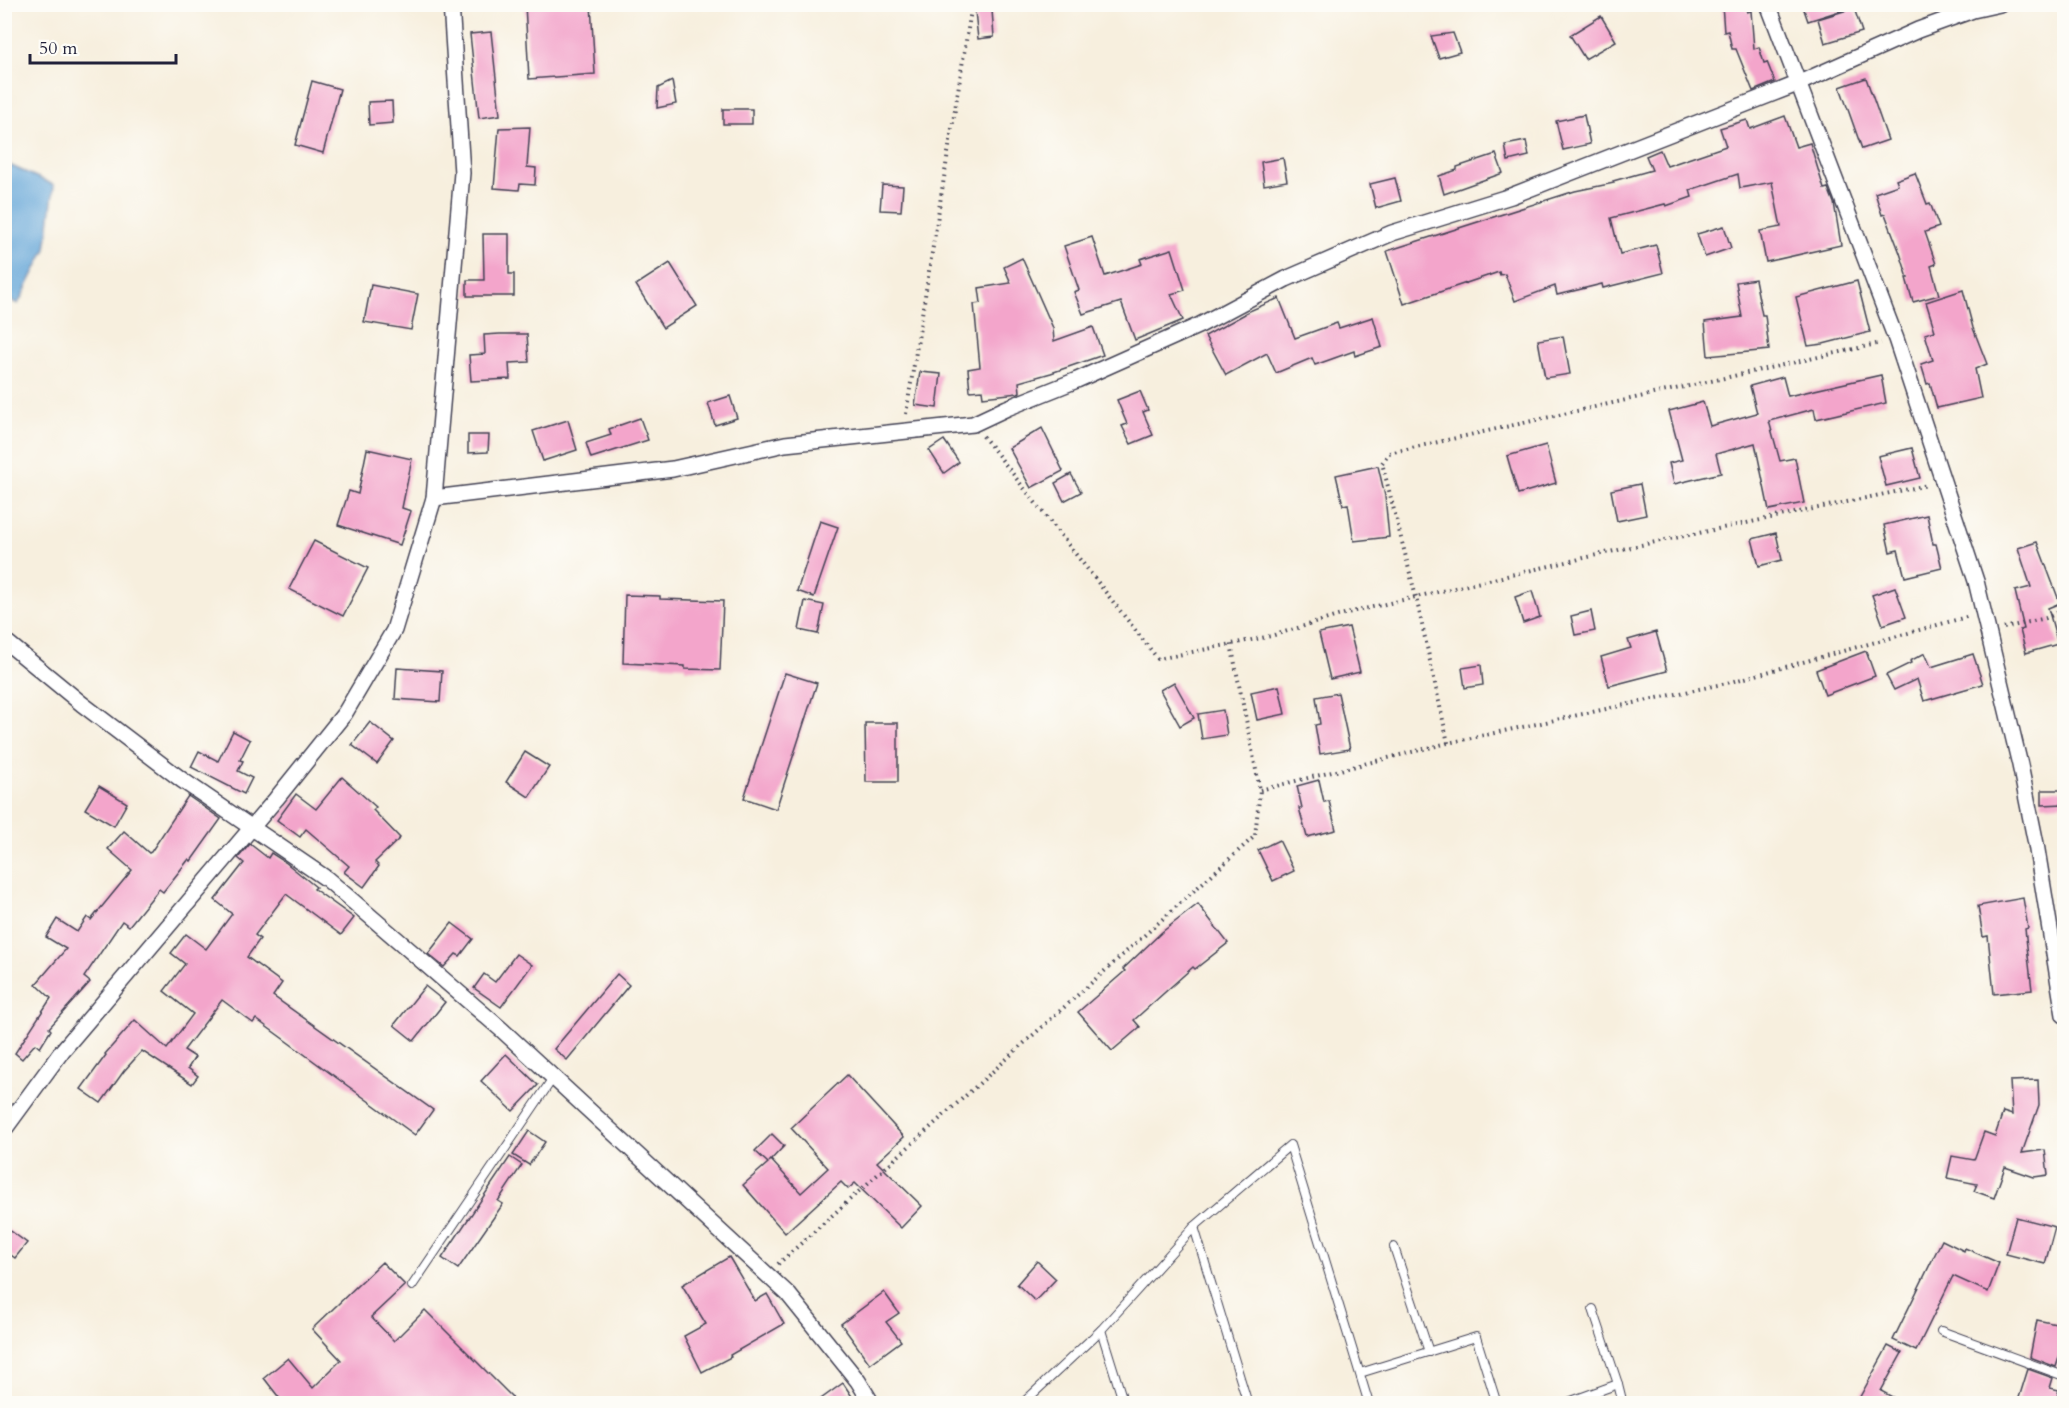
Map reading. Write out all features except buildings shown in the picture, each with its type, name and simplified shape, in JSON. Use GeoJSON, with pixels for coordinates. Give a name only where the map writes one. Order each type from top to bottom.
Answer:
{"type":"FeatureCollection","features":[{"type":"Feature","properties":{"kind":"street"},"geometry":{"type":"LineString","coordinates":[[4,1130],[62,1051],[253,827],[345,713],[394,630],[434,498],[462,173],[452,4]]}},
{"type":"Feature","properties":{"kind":"street"},"geometry":{"type":"LineString","coordinates":[[1768,4],[1896,339],[1984,612],[2036,844],[2064,1015]]}},
{"type":"Feature","properties":{"kind":"street"},"geometry":{"type":"LineString","coordinates":[[434,498],[673,469],[785,444],[973,424],[1200,325],[1286,279],[1392,233],[1511,196],[1797,84],[1918,30],[1973,10],[2000,4]]}},
{"type":"Feature","properties":{"kind":"street"},"geometry":{"type":"LineString","coordinates":[[4,640],[82,704],[182,780],[327,879],[502,1030],[788,1294],[858,1381],[872,1404]]}},
{"type":"Feature","properties":{"kind":"lane"},"geometry":{"type":"LineString","coordinates":[[412,1286],[553,1078]]}},
{"type":"Feature","properties":{"kind":"lane"},"geometry":{"type":"LineString","coordinates":[[1022,1404],[1101,1330],[1194,1227],[1290,1145],[1369,1404]]}},
{"type":"Feature","properties":{"kind":"lane"},"geometry":{"type":"LineString","coordinates":[[1194,1227],[1248,1404]]}},
{"type":"Feature","properties":{"kind":"lane"},"geometry":{"type":"LineString","coordinates":[[1394,1247],[1429,1352]]}},
{"type":"Feature","properties":{"kind":"lane"},"geometry":{"type":"LineString","coordinates":[[1593,1309],[1623,1404]]}},
{"type":"Feature","properties":{"kind":"lane"},"geometry":{"type":"LineString","coordinates":[[1101,1330],[1124,1404]]}},
{"type":"Feature","properties":{"kind":"lane"},"geometry":{"type":"LineString","coordinates":[[1941,1331],[2064,1376]]}},
{"type":"Feature","properties":{"kind":"lane"},"geometry":{"type":"LineString","coordinates":[[1360,1373],[1476,1337],[1497,1404]]}},
{"type":"Feature","properties":{"kind":"lane"},"geometry":{"type":"LineString","coordinates":[[1563,1404],[1617,1384]]}},
{"type":"Feature","properties":{"kind":"path"},"geometry":{"type":"LineString","coordinates":[[904,430],[972,4]]}},
{"type":"Feature","properties":{"kind":"path"},"geometry":{"type":"LineString","coordinates":[[1448,743],[1416,597],[1382,463],[1389,453],[1896,339]]}},
{"type":"Feature","properties":{"kind":"path"},"geometry":{"type":"LineString","coordinates":[[973,424],[1158,659],[1271,636],[1351,612],[1627,548],[1943,482]]}},
{"type":"Feature","properties":{"kind":"path"},"geometry":{"type":"LineString","coordinates":[[1989,631],[2046,618],[2064,610]]}},
{"type":"Feature","properties":{"kind":"path"},"geometry":{"type":"LineString","coordinates":[[1260,790],[1448,743],[1727,682],[1984,612]]}},
{"type":"Feature","properties":{"kind":"path"},"geometry":{"type":"LineString","coordinates":[[767,1274],[1255,836],[1260,790],[1231,644]]}},
{"type":"Feature","properties":{"kind":"water"},"geometry":{"type":"Polygon","coordinates":[[[5,163],[54,185],[46,249],[18,304],[5,298],[5,163]]]}}]}
